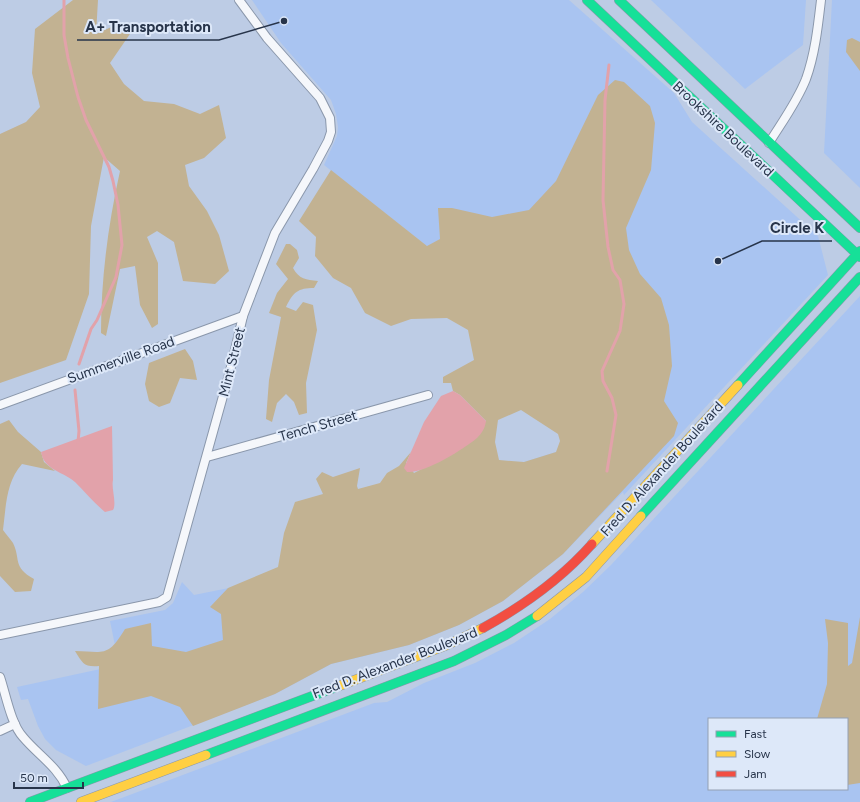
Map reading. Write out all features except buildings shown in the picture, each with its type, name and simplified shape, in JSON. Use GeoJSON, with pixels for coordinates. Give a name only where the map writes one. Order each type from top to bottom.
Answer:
{"type":"FeatureCollection","features":[{"type":"Feature","properties":{"kind":"main road","name":"Brookshire Boulevard"},"geometry":{"type":"LineString","coordinates":[[587,0],[859,254]]}},
{"type":"Feature","properties":{"kind":"main road","name":"Brookshire Boulevard"},"geometry":{"type":"LineString","coordinates":[[619,0],[860,228]]}},
{"type":"Feature","properties":{"kind":"main road"},"geometry":{"type":"LineString","coordinates":[[644,54],[692,87]]}},
{"type":"Feature","properties":{"kind":"main road"},"geometry":{"type":"LineString","coordinates":[[711,99],[752,137],[756,140],[769,143]]}},
{"type":"Feature","properties":{"kind":"main road"},"geometry":{"type":"LineString","coordinates":[[762,165],[773,161],[793,175],[814,196],[836,206]]}},
{"type":"Feature","properties":{"kind":"main road","name":"Fred D. Alexander Boulevard"},"geometry":{"type":"LineString","coordinates":[[30,802],[471,635],[518,609],[565,573],[581,557],[859,254]]}},
{"type":"Feature","properties":{"kind":"main road","name":"Fred D. Alexander Boulevard"},"geometry":{"type":"LineString","coordinates":[[81,802],[358,696],[454,661],[483,648],[528,623],[572,590],[604,559],[860,277]]}},
{"type":"Feature","properties":{"kind":"main road"},"geometry":{"type":"LineString","coordinates":[[352,680],[358,696]]}},
{"type":"Feature","properties":{"kind":"street","name":"Mint Street"},"geometry":{"type":"LineString","coordinates":[[0,635],[165,599],[169,592],[207,457],[243,316],[275,233],[328,141],[331,124],[328,110],[320,98],[268,38],[239,0]]}},
{"type":"Feature","properties":{"kind":"street"},"geometry":{"type":"LineString","coordinates":[[769,143],[790,111],[806,76],[818,26],[821,0]]}},
{"type":"Feature","properties":{"kind":"street","name":"Summerville Road"},"geometry":{"type":"LineString","coordinates":[[0,405],[243,316]]}},
{"type":"Feature","properties":{"kind":"street","name":"Tench Street"},"geometry":{"type":"LineString","coordinates":[[207,457],[428,395]]}},
{"type":"Feature","properties":{"kind":"street"},"geometry":{"type":"LineString","coordinates":[[0,677],[15,724],[22,737],[55,768],[66,788]]}},
{"type":"Feature","properties":{"kind":"street"},"geometry":{"type":"LineString","coordinates":[[0,730],[15,724]]}},
{"type":"Feature","properties":{"kind":"shaded area"},"geometry":{"type":"Polygon","coordinates":[[[73,0],[98,0],[96,34],[120,23],[132,31],[110,63],[124,84],[144,101],[174,104],[200,114],[219,105],[226,138],[204,158],[185,165],[189,186],[207,211],[219,235],[229,271],[215,284],[183,281],[174,242],[157,231],[147,237],[158,263],[158,324],[152,328],[140,305],[135,266],[120,269],[106,336],[101,333],[102,292],[106,252],[120,171],[104,157],[91,226],[89,294],[66,360],[0,383],[0,134],[26,122],[40,107],[32,73],[35,29],[73,0]]]}},
{"type":"Feature","properties":{"kind":"shaded area"},"geometry":{"type":"Polygon","coordinates":[[[252,0],[569,0],[674,93],[692,122],[818,236],[828,275],[624,495],[623,492],[563,554],[503,601],[459,625],[409,645],[331,664],[275,694],[86,766],[56,750],[45,739],[38,726],[28,699],[21,700],[17,687],[119,665],[110,621],[165,610],[173,603],[182,582],[194,595],[361,561],[358,515],[600,438],[523,322],[324,165],[337,136],[338,127],[336,114],[331,100],[281,43],[252,0]]]}},
{"type":"Feature","properties":{"kind":"shaded area"},"geometry":{"type":"Polygon","coordinates":[[[651,0],[806,0],[803,45],[745,89],[651,0]]]}},
{"type":"Feature","properties":{"kind":"shaded area"},"geometry":{"type":"Polygon","coordinates":[[[832,0],[860,0],[860,188],[824,153],[832,0]]]}},
{"type":"Feature","properties":{"kind":"shaded area"},"geometry":{"type":"Polygon","coordinates":[[[852,38],[860,42],[860,71],[846,52],[847,40],[852,38]]]}},
{"type":"Feature","properties":{"kind":"shaded area"},"geometry":{"type":"Polygon","coordinates":[[[615,80],[624,82],[650,106],[655,123],[651,170],[626,228],[629,250],[640,274],[661,298],[669,325],[672,366],[664,401],[678,423],[674,436],[563,554],[503,601],[459,625],[409,645],[331,664],[275,694],[193,726],[180,707],[151,696],[98,709],[99,666],[84,664],[75,651],[105,651],[110,649],[125,629],[151,623],[152,646],[186,652],[223,640],[221,614],[210,607],[228,588],[278,567],[284,533],[295,502],[323,494],[316,479],[322,472],[333,477],[360,468],[357,486],[358,489],[380,483],[387,473],[399,466],[411,452],[406,463],[414,473],[451,454],[486,421],[460,395],[453,391],[451,383],[443,383],[443,377],[474,360],[468,330],[447,318],[411,319],[391,326],[365,313],[351,288],[333,278],[315,256],[316,237],[299,221],[331,170],[427,246],[440,239],[438,208],[452,208],[492,217],[529,210],[556,181],[598,95],[615,80]],[[521,410],[498,420],[495,442],[499,460],[524,462],[556,452],[560,441],[558,434],[521,410]]]}},
{"type":"Feature","properties":{"kind":"shaded area"},"geometry":{"type":"Polygon","coordinates":[[[286,244],[290,244],[297,250],[299,258],[293,268],[298,275],[306,279],[318,281],[314,288],[300,290],[294,294],[286,307],[296,311],[303,302],[313,305],[317,330],[306,383],[307,413],[299,415],[294,402],[286,394],[277,403],[272,422],[266,419],[269,380],[281,317],[269,313],[277,293],[288,279],[276,264],[286,244]]]}},
{"type":"Feature","properties":{"kind":"shaded area"},"geometry":{"type":"Polygon","coordinates":[[[860,296],[860,802],[111,802],[374,703],[387,702],[424,683],[475,663],[514,643],[550,619],[583,592],[611,565],[860,296]]]}},
{"type":"Feature","properties":{"kind":"shaded area"},"geometry":{"type":"Polygon","coordinates":[[[185,349],[193,361],[197,380],[180,378],[170,403],[159,407],[149,401],[145,384],[149,363],[185,349]]]}},
{"type":"Feature","properties":{"kind":"shaded area"},"geometry":{"type":"Polygon","coordinates":[[[453,391],[460,395],[486,421],[483,430],[471,443],[444,460],[414,472],[407,472],[404,468],[424,422],[441,396],[453,391]]]}},
{"type":"Feature","properties":{"kind":"shaded area"},"geometry":{"type":"Polygon","coordinates":[[[9,420],[18,432],[41,452],[44,462],[55,471],[22,464],[10,486],[6,503],[3,530],[13,543],[20,567],[27,575],[34,579],[31,591],[15,592],[0,576],[0,424],[9,420]]]}},
{"type":"Feature","properties":{"kind":"shaded area"},"geometry":{"type":"Polygon","coordinates":[[[112,426],[114,507],[113,510],[105,512],[75,482],[49,466],[44,461],[41,452],[112,426]]]}},
{"type":"Feature","properties":{"kind":"shaded area"},"geometry":{"type":"Polygon","coordinates":[[[860,617],[860,783],[848,785],[848,718],[817,718],[827,684],[828,643],[825,619],[848,623],[848,666],[852,663],[860,617]]]}},
{"type":"Feature","properties":{"kind":"waterway"},"geometry":{"type":"LineString","coordinates":[[64,0],[64,35],[68,58],[78,97],[86,120],[109,167],[118,205],[122,245],[116,277],[97,320],[91,329],[79,364]]}},
{"type":"Feature","properties":{"kind":"waterway"},"geometry":{"type":"LineString","coordinates":[[607,471],[616,415],[612,398],[603,381],[602,371],[620,331],[624,304],[620,280],[613,270],[608,247],[603,200],[605,100],[609,65]]}},
{"type":"Feature","properties":{"kind":"waterway"},"geometry":{"type":"LineString","coordinates":[[75,390],[79,431],[78,442]]}},
{"type":"Feature","properties":{"kind":"traffic: fast"},"geometry":{"type":"LineString","coordinates":[[587,0],[860,257]]}},
{"type":"Feature","properties":{"kind":"traffic: fast"},"geometry":{"type":"LineString","coordinates":[[619,0],[860,228]]}},
{"type":"Feature","properties":{"kind":"traffic: fast"},"geometry":{"type":"LineString","coordinates":[[738,385],[860,251]]}},
{"type":"Feature","properties":{"kind":"traffic: fast"},"geometry":{"type":"LineString","coordinates":[[641,516],[860,277]]}},
{"type":"Feature","properties":{"kind":"traffic: fast"},"geometry":{"type":"LineString","coordinates":[[206,755],[454,661],[506,635],[537,616]]}},
{"type":"Feature","properties":{"kind":"traffic: fast"},"geometry":{"type":"LineString","coordinates":[[30,802],[339,686]]}},
{"type":"Feature","properties":{"kind":"traffic: slow"},"geometry":{"type":"LineString","coordinates":[[592,544],[738,385]]}},
{"type":"Feature","properties":{"kind":"traffic: slow"},"geometry":{"type":"LineString","coordinates":[[537,616],[586,577],[641,516]]}},
{"type":"Feature","properties":{"kind":"traffic: slow"},"geometry":{"type":"LineString","coordinates":[[339,686],[447,645],[483,628]]}},
{"type":"Feature","properties":{"kind":"traffic: slow"},"geometry":{"type":"LineString","coordinates":[[81,802],[206,755]]}},
{"type":"Feature","properties":{"kind":"traffic: jam"},"geometry":{"type":"LineString","coordinates":[[483,628],[513,611],[541,591],[568,569],[592,544]]}},
{"type":"Feature","properties":{"kind":"place","name":"A+ Transportation"},"geometry":{"type":"Point","coordinates":[284,21]}},
{"type":"Feature","properties":{"kind":"place","name":"Circle K"},"geometry":{"type":"Point","coordinates":[718,261]}}]}
